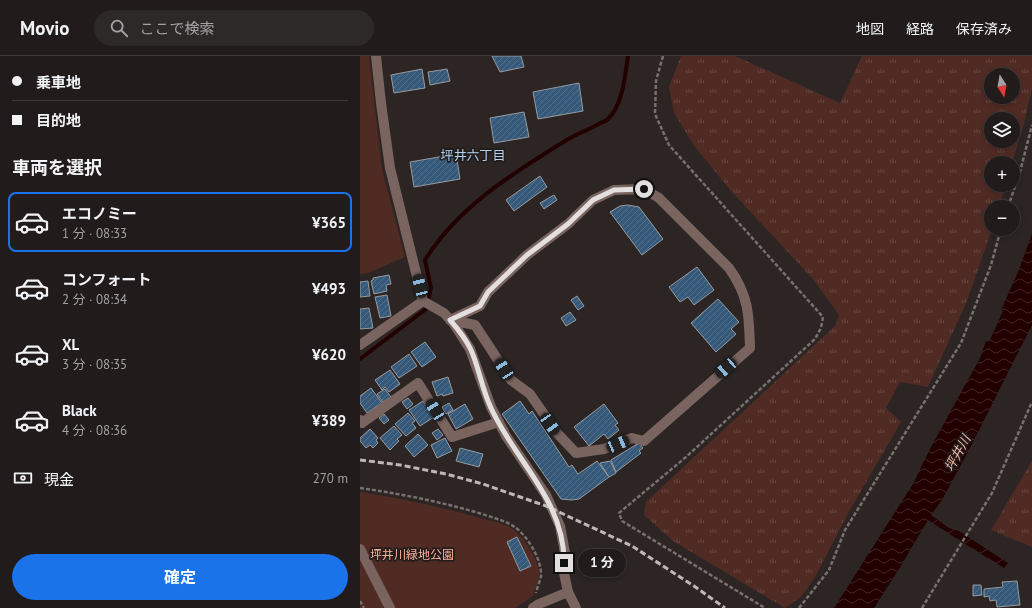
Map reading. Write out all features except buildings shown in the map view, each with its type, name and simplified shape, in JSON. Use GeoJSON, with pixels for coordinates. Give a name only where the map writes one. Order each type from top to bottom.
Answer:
{"type":"FeatureCollection","features":[{"type":"Feature","properties":{"kind":"street"},"geometry":{"type":"LineString","coordinates":[[376,56],[390,168],[423,301],[447,316],[475,326],[511,380],[530,394],[557,434],[576,453],[604,449],[632,438],[644,441],[750,348],[749,315],[742,291],[729,268],[659,198],[644,189],[614,190],[593,200],[568,224],[527,255],[488,292],[480,306],[447,316]]}},
{"type":"Feature","properties":{"kind":"street"},"geometry":{"type":"LineString","coordinates":[[360,345],[423,301]]}},
{"type":"Feature","properties":{"kind":"street"},"geometry":{"type":"LineString","coordinates":[[447,316],[470,349],[498,422],[546,495],[560,526],[565,553],[564,573],[568,592],[576,608]]}},
{"type":"Feature","properties":{"kind":"street"},"geometry":{"type":"LineString","coordinates":[[360,420],[362,422],[418,383],[452,437],[498,422]]}},
{"type":"Feature","properties":{"kind":"street"},"geometry":{"type":"LineString","coordinates":[[360,549],[390,608]]}},
{"type":"Feature","properties":{"kind":"street"},"geometry":{"type":"LineString","coordinates":[[536,606],[568,592]]}},
{"type":"Feature","properties":{"kind":"path"},"geometry":{"type":"LineString","coordinates":[[663,56],[656,81],[655,114],[669,145],[823,317],[821,328],[815,339],[686,457],[620,513],[622,521],[765,608]]}},
{"type":"Feature","properties":{"kind":"path"},"geometry":{"type":"LineString","coordinates":[[1010,200],[1020,172],[1032,125]]}},
{"type":"Feature","properties":{"kind":"path"},"geometry":{"type":"LineString","coordinates":[[799,608],[829,570],[845,530],[961,343],[991,265],[999,236]]}},
{"type":"Feature","properties":{"kind":"path"},"geometry":{"type":"LineString","coordinates":[[922,608],[992,493],[1032,402]]}},
{"type":"Feature","properties":{"kind":"path"},"geometry":{"type":"LineString","coordinates":[[360,488],[389,492],[453,505],[502,521],[516,528],[529,541],[540,564],[541,576],[535,595],[536,606]]}},
{"type":"Feature","properties":{"kind":"path"},"geometry":{"type":"LineString","coordinates":[[360,601],[364,608]]}},
{"type":"Feature","properties":{"kind":"green space"},"geometry":{"type":"Polygon","coordinates":[[[360,56],[369,56],[382,169],[405,257],[368,273],[360,274],[360,56]]]}},
{"type":"Feature","properties":{"kind":"green space"},"geometry":{"type":"Polygon","coordinates":[[[681,56],[735,56],[840,103],[862,56],[1032,56],[1032,89],[1020,137],[1020,112],[984,112],[984,148],[1017,148],[1014,156],[984,156],[984,192],[1004,192],[1001,200],[984,200],[984,236],[990,236],[967,301],[928,387],[900,382],[886,408],[901,422],[851,508],[815,577],[802,596],[785,608],[673,541],[644,515],[646,502],[835,326],[839,315],[813,279],[731,191],[695,147],[674,113],[669,87],[681,56]]]}},
{"type":"Feature","properties":{"kind":"green space"},"geometry":{"type":"Polygon","coordinates":[[[1032,461],[1032,547],[991,530],[1032,461]]]}},
{"type":"Feature","properties":{"kind":"green space","name":"坪井川緑地公園"},"geometry":{"type":"Polygon","coordinates":[[[360,492],[391,497],[498,522],[514,530],[531,551],[539,569],[538,582],[533,596],[515,608],[360,608],[360,492]]]}},
{"type":"Feature","properties":{"kind":"water","name":"坪井川"},"geometry":{"type":"Polygon","coordinates":[[[1032,234],[1032,325],[969,450],[942,500],[931,515],[949,528],[959,531],[1008,563],[1004,568],[928,520],[874,608],[834,608],[913,484],[931,447],[980,358],[986,341],[989,342],[1003,311],[1001,310],[1018,272],[1032,234]]]}},
{"type":"Feature","properties":{"kind":"waterway"},"geometry":{"type":"LineString","coordinates":[[360,359],[426,309],[431,288],[425,260],[438,241],[470,207],[526,166],[569,139],[608,119],[613,113],[620,98],[628,56]]}},
{"type":"Feature","properties":{"kind":"railway"},"geometry":{"type":"LineString","coordinates":[[360,460],[400,465],[446,474],[483,484],[546,506],[632,546],[725,608]]}},
{"type":"Feature","properties":{"kind":"district","name":"坪井六丁目"},"geometry":{"type":"Point","coordinates":[473,155]}},
{"type":"Feature","properties":{"kind":"route"},"geometry":{"type":"LineString","coordinates":[[564,563],[565,553],[560,526],[546,495],[506,436],[491,407],[470,349],[450,320],[480,306],[488,292],[527,255],[568,224],[593,200],[614,190],[644,189]]}}]}
